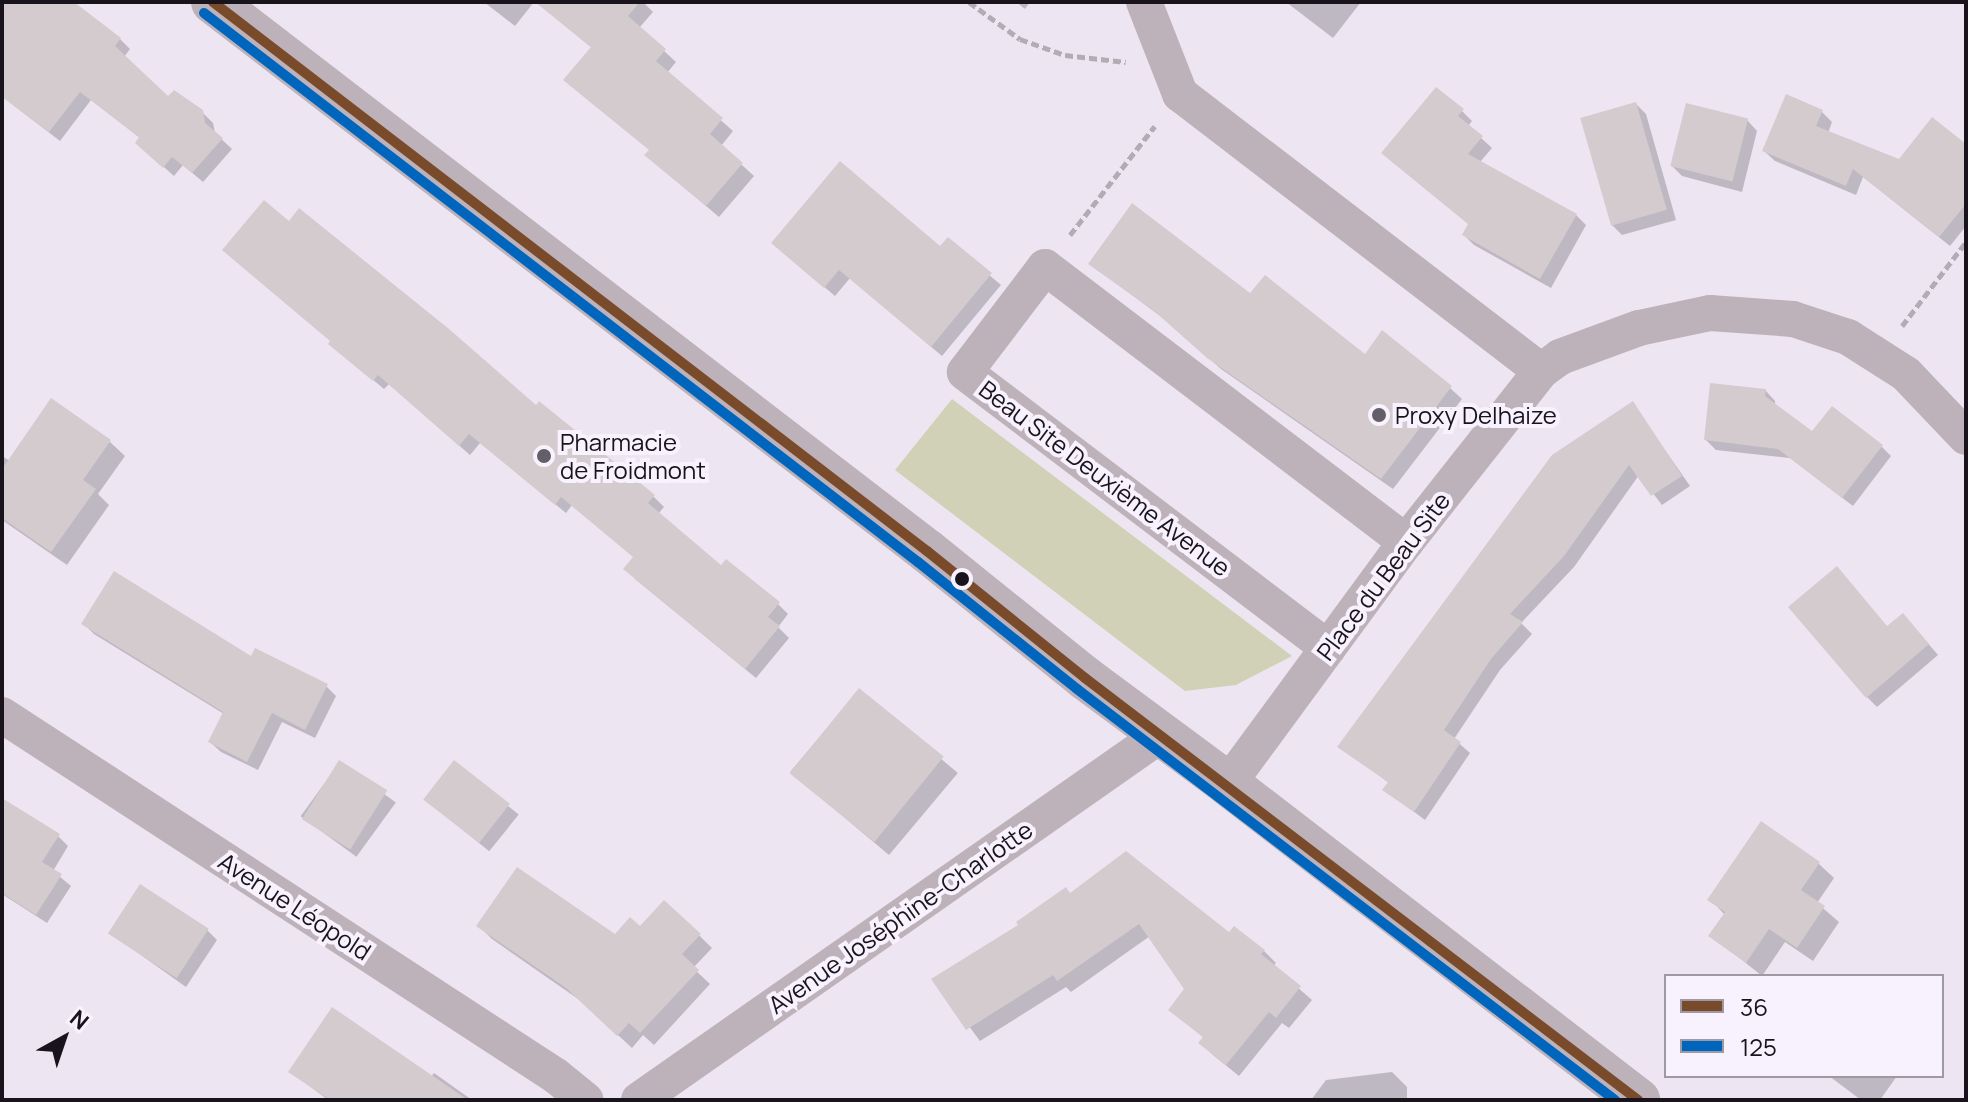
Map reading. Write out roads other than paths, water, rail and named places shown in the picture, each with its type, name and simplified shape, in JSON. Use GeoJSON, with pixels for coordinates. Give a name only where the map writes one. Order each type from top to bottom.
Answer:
{"type":"FeatureCollection","features":[{"type":"Feature","properties":{"kind":"street"},"geometry":{"type":"LineString","coordinates":[[213,2],[927,551],[1085,678],[1228,784],[1638,1100]]}},
{"type":"Feature","properties":{"kind":"street"},"geometry":{"type":"LineString","coordinates":[[1144,2],[1160,50],[1180,94],[1541,371],[1560,357],[1639,328],[1710,313],[1793,319],[1848,337],[1879,355],[1906,374],[1966,437]]}},
{"type":"Feature","properties":{"kind":"street","name":"Beau Site Deuxième Avenue"},"geometry":{"type":"LineString","coordinates":[[1328,648],[965,372],[1045,267],[1406,542]]}},
{"type":"Feature","properties":{"kind":"street","name":"Place du Beau Site"},"geometry":{"type":"LineString","coordinates":[[1228,784],[1406,542],[1541,371]]}},
{"type":"Feature","properties":{"kind":"street","name":"Avenue Léopold"},"geometry":{"type":"LineString","coordinates":[[2,715],[556,1076],[586,1100]]}},
{"type":"Feature","properties":{"kind":"street","name":"Avenue Joséphine-Charlotte"},"geometry":{"type":"LineString","coordinates":[[639,1100],[1162,734]]}},
{"type":"Feature","properties":{"kind":"place","name":"Proxy Delhaize"},"geometry":{"type":"Point","coordinates":[1379,415]}},
{"type":"Feature","properties":{"kind":"place","name":"Pharmacie de Froidmont"},"geometry":{"type":"Point","coordinates":[544,456]}}]}
